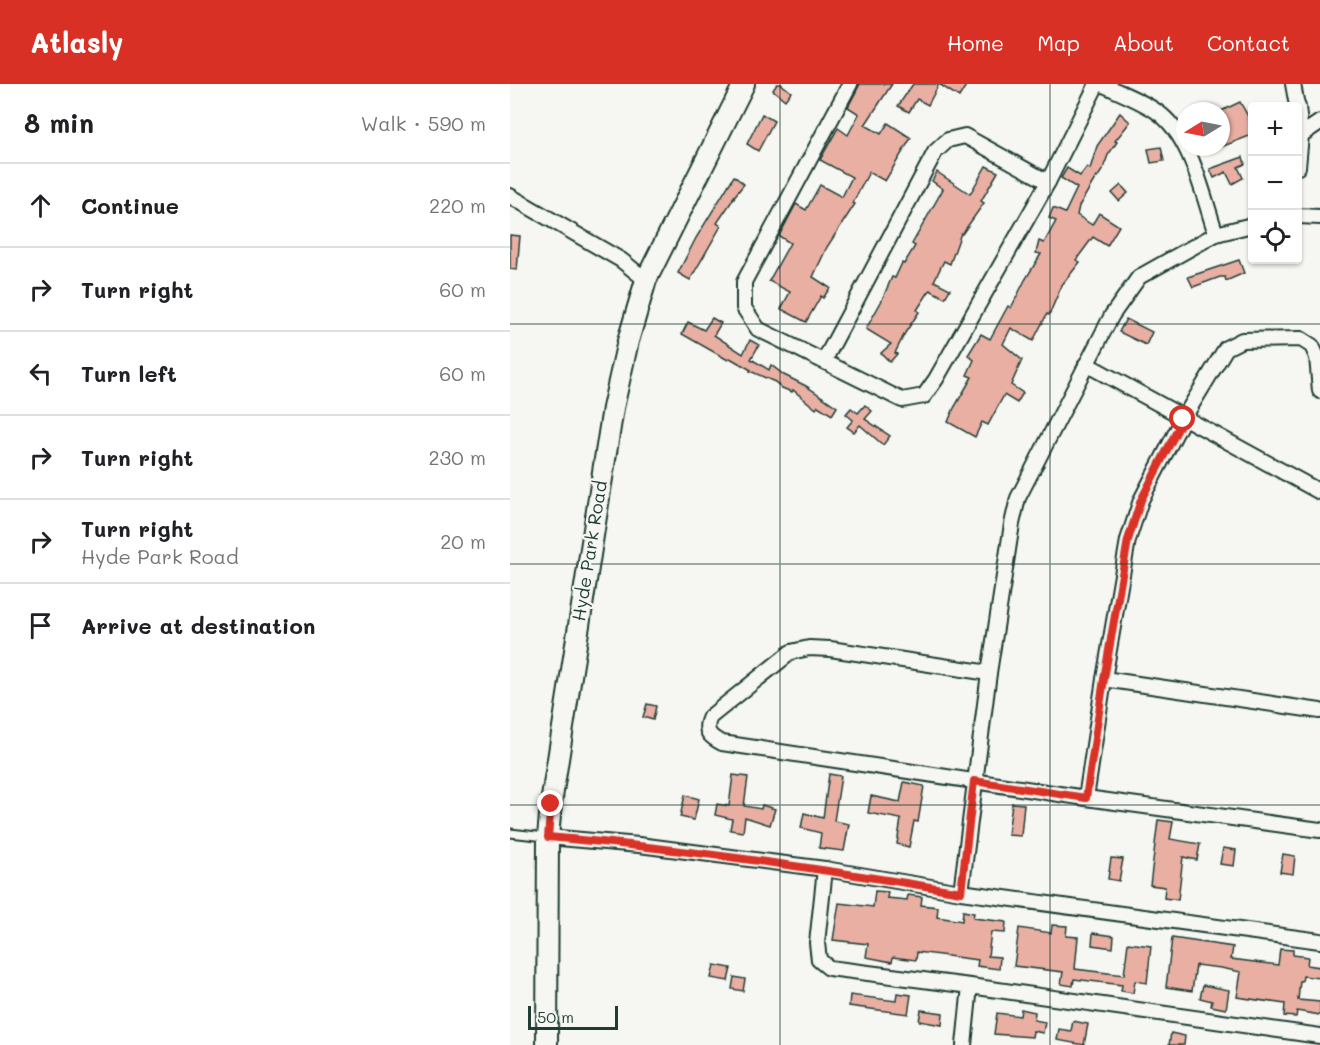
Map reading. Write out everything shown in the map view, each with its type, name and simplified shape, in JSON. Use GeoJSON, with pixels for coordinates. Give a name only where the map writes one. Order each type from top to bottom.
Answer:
{"type":"FeatureCollection","features":[{"type":"Feature","properties":{"kind":"street","name":"Hyde Park Road"},"geometry":{"type":"LineString","coordinates":[[547,1045],[548,837],[551,804],[613,408],[628,341],[646,280],[744,84]]}},
{"type":"Feature","properties":{"kind":"street"},"geometry":{"type":"LineString","coordinates":[[850,84],[744,282],[744,308],[758,329],[902,400],[924,396],[936,379],[1048,182],[1097,84]]}},
{"type":"Feature","properties":{"kind":"street"},"geometry":{"type":"LineString","coordinates":[[1102,84],[1157,111],[1175,130],[1188,154],[1216,234]]}},
{"type":"Feature","properties":{"kind":"street"},"geometry":{"type":"LineString","coordinates":[[1293,84],[1297,102]]}},
{"type":"Feature","properties":{"kind":"street"},"geometry":{"type":"LineString","coordinates":[[1302,134],[1320,122]]}},
{"type":"Feature","properties":{"kind":"street"},"geometry":{"type":"LineString","coordinates":[[824,361],[934,152],[948,140],[965,136],[1048,182]]}},
{"type":"Feature","properties":{"kind":"street"},"geometry":{"type":"LineString","coordinates":[[510,196],[621,260],[646,280]]}},
{"type":"Feature","properties":{"kind":"street"},"geometry":{"type":"LineString","coordinates":[[1302,216],[1320,217]]}},
{"type":"Feature","properties":{"kind":"street"},"geometry":{"type":"LineString","coordinates":[[961,892],[989,674],[1018,498],[1112,315],[1138,277],[1216,234],[1248,226]]}},
{"type":"Feature","properties":{"kind":"street"},"geometry":{"type":"LineString","coordinates":[[1086,798],[1128,540],[1141,500],[1183,419],[1226,348],[1242,340],[1301,339],[1312,346],[1317,357],[1320,391]]}},
{"type":"Feature","properties":{"kind":"street"},"geometry":{"type":"LineString","coordinates":[[1086,364],[1183,419],[1319,488]]}},
{"type":"Feature","properties":{"kind":"street"},"geometry":{"type":"LineString","coordinates":[[989,674],[830,648],[809,648],[791,652],[710,717],[706,724],[706,731],[722,743],[1086,798],[1320,830]]}},
{"type":"Feature","properties":{"kind":"street"},"geometry":{"type":"LineString","coordinates":[[1104,679],[1320,711]]}},
{"type":"Feature","properties":{"kind":"street"},"geometry":{"type":"LineString","coordinates":[[548,837],[639,844],[825,869],[961,892],[1320,941]]}},
{"type":"Feature","properties":{"kind":"street"},"geometry":{"type":"LineString","coordinates":[[825,869],[817,943],[819,960],[829,968],[1320,1036]]}},
{"type":"Feature","properties":{"kind":"street"},"geometry":{"type":"LineString","coordinates":[[964,1045],[970,986]]}},
{"type":"Feature","properties":{"kind":"lane"},"geometry":{"type":"LineString","coordinates":[[510,833],[548,837]]}},
{"type":"Feature","properties":{"kind":"building"},"geometry":{"type":"Polygon","coordinates":[[[777,84],[781,84],[791,92],[785,100],[773,90],[777,84]]]}},
{"type":"Feature","properties":{"kind":"building"},"geometry":{"type":"Polygon","coordinates":[[[860,84],[892,84],[865,125],[881,134],[888,123],[911,138],[885,181],[869,172],[853,203],[855,204],[827,247],[813,277],[830,288],[823,298],[821,296],[806,322],[781,309],[790,292],[769,281],[790,243],[779,236],[796,204],[806,210],[820,185],[842,197],[852,177],[820,160],[838,128],[848,135],[859,114],[848,107],[860,84]]]}},
{"type":"Feature","properties":{"kind":"building"},"geometry":{"type":"Polygon","coordinates":[[[913,84],[939,84],[928,105],[917,99],[909,112],[898,106],[913,84]]]}},
{"type":"Feature","properties":{"kind":"building"},"geometry":{"type":"Polygon","coordinates":[[[939,84],[967,84],[959,97],[939,84]]]}},
{"type":"Feature","properties":{"kind":"building"},"geometry":{"type":"Polygon","coordinates":[[[1240,102],[1248,116],[1248,137],[1230,144],[1230,107],[1240,102]]]}},
{"type":"Feature","properties":{"kind":"building"},"geometry":{"type":"Polygon","coordinates":[[[1120,113],[1130,122],[1115,141],[1117,142],[1108,155],[1103,169],[1079,206],[1077,215],[1092,225],[1099,213],[1119,226],[1107,246],[1093,237],[1076,260],[1080,262],[1062,285],[1049,315],[1047,314],[1033,341],[1011,328],[1003,344],[1022,360],[1011,385],[1023,393],[1017,403],[1004,395],[988,425],[982,422],[975,437],[948,422],[972,377],[967,375],[974,360],[968,355],[981,334],[990,339],[1008,306],[1011,308],[1041,254],[1036,253],[1039,241],[1044,243],[1056,221],[1049,218],[1053,208],[1065,213],[1077,188],[1061,178],[1067,168],[1080,176],[1087,167],[1090,169],[1097,146],[1120,113]]]}},
{"type":"Feature","properties":{"kind":"building"},"geometry":{"type":"Polygon","coordinates":[[[762,114],[774,121],[758,151],[747,144],[762,114]]]}},
{"type":"Feature","properties":{"kind":"building"},"geometry":{"type":"Polygon","coordinates":[[[1161,147],[1164,161],[1151,163],[1148,149],[1161,147]]]}},
{"type":"Feature","properties":{"kind":"building"},"geometry":{"type":"Polygon","coordinates":[[[1243,157],[1245,164],[1238,167],[1243,178],[1232,184],[1226,172],[1214,178],[1210,169],[1243,157]]]}},
{"type":"Feature","properties":{"kind":"building"},"geometry":{"type":"Polygon","coordinates":[[[986,166],[998,172],[981,201],[984,203],[961,233],[950,264],[944,261],[934,281],[950,289],[945,298],[930,290],[905,333],[895,353],[897,354],[890,362],[881,353],[891,344],[866,329],[892,277],[895,278],[902,263],[904,264],[915,246],[912,244],[943,189],[932,181],[937,172],[970,194],[986,166]]]}},
{"type":"Feature","properties":{"kind":"building"},"geometry":{"type":"Polygon","coordinates":[[[734,176],[744,184],[717,223],[721,226],[690,280],[678,273],[696,238],[734,176]]]}},
{"type":"Feature","properties":{"kind":"building"},"geometry":{"type":"Polygon","coordinates":[[[1121,185],[1128,193],[1119,201],[1112,193],[1121,185]]]}},
{"type":"Feature","properties":{"kind":"building"},"geometry":{"type":"Polygon","coordinates":[[[510,235],[520,236],[517,270],[510,269],[510,235]]]}},
{"type":"Feature","properties":{"kind":"building"},"geometry":{"type":"Polygon","coordinates":[[[1239,260],[1244,273],[1226,281],[1225,277],[1220,277],[1193,287],[1188,277],[1239,260]]]}},
{"type":"Feature","properties":{"kind":"building"},"geometry":{"type":"Polygon","coordinates":[[[712,318],[721,323],[714,335],[743,354],[750,340],[759,345],[751,359],[769,370],[771,365],[837,407],[832,415],[818,406],[816,409],[793,390],[792,392],[782,388],[775,382],[750,371],[730,358],[728,360],[682,334],[688,322],[704,330],[712,318]]]}},
{"type":"Feature","properties":{"kind":"building"},"geometry":{"type":"Polygon","coordinates":[[[1126,319],[1152,332],[1146,345],[1119,332],[1126,319]]]}},
{"type":"Feature","properties":{"kind":"building"},"geometry":{"type":"Polygon","coordinates":[[[865,405],[872,411],[865,419],[890,436],[883,445],[860,425],[854,432],[847,427],[853,420],[846,414],[851,408],[858,413],[865,405]]]}},
{"type":"Feature","properties":{"kind":"building"},"geometry":{"type":"Polygon","coordinates":[[[647,704],[656,706],[653,720],[643,717],[647,704]]]}},
{"type":"Feature","properties":{"kind":"building"},"geometry":{"type":"Polygon","coordinates":[[[829,774],[841,776],[834,821],[849,824],[844,851],[819,848],[821,833],[801,828],[804,813],[823,818],[829,774]]]}},
{"type":"Feature","properties":{"kind":"building"},"geometry":{"type":"Polygon","coordinates":[[[733,775],[748,777],[744,806],[761,809],[762,805],[775,809],[770,825],[745,817],[743,832],[730,830],[732,819],[715,815],[717,804],[729,806],[733,775]]]}},
{"type":"Feature","properties":{"kind":"building"},"geometry":{"type":"Polygon","coordinates":[[[904,782],[924,786],[918,822],[914,821],[909,847],[897,844],[901,819],[868,813],[871,796],[900,802],[904,782]]]}},
{"type":"Feature","properties":{"kind":"building"},"geometry":{"type":"Polygon","coordinates":[[[685,795],[699,799],[694,820],[680,817],[685,795]]]}},
{"type":"Feature","properties":{"kind":"building"},"geometry":{"type":"Polygon","coordinates":[[[1012,803],[1024,804],[1021,836],[1008,835],[1012,803]]]}},
{"type":"Feature","properties":{"kind":"building"},"geometry":{"type":"Polygon","coordinates":[[[1158,820],[1173,822],[1170,839],[1200,844],[1197,860],[1183,857],[1178,900],[1164,898],[1165,887],[1150,885],[1158,820]]]}},
{"type":"Feature","properties":{"kind":"building"},"geometry":{"type":"Polygon","coordinates":[[[1223,848],[1236,850],[1234,866],[1220,864],[1223,848]]]}},
{"type":"Feature","properties":{"kind":"building"},"geometry":{"type":"Polygon","coordinates":[[[1283,854],[1295,856],[1293,874],[1280,872],[1283,854]]]}},
{"type":"Feature","properties":{"kind":"building"},"geometry":{"type":"Polygon","coordinates":[[[1111,858],[1123,859],[1119,881],[1108,879],[1111,858]]]}},
{"type":"Feature","properties":{"kind":"building"},"geometry":{"type":"Polygon","coordinates":[[[875,891],[888,892],[887,898],[907,900],[908,895],[922,897],[921,905],[938,907],[937,917],[962,921],[963,911],[974,913],[973,918],[1006,922],[1005,933],[991,932],[988,956],[1000,957],[999,969],[977,966],[978,960],[917,952],[916,960],[893,957],[892,962],[866,957],[868,944],[833,940],[839,903],[873,907],[875,891]]]}},
{"type":"Feature","properties":{"kind":"building"},"geometry":{"type":"Polygon","coordinates":[[[1052,925],[1067,926],[1066,936],[1078,937],[1075,969],[1124,975],[1128,943],[1151,946],[1147,983],[1135,981],[1133,993],[1121,991],[1122,985],[1074,979],[1073,986],[1061,984],[1063,972],[1014,966],[1019,928],[1051,933],[1052,925]]]}},
{"type":"Feature","properties":{"kind":"building"},"geometry":{"type":"Polygon","coordinates":[[[1093,933],[1114,936],[1113,948],[1092,945],[1093,933]]]}},
{"type":"Feature","properties":{"kind":"building"},"geometry":{"type":"Polygon","coordinates":[[[1172,938],[1233,947],[1231,959],[1278,965],[1280,949],[1293,950],[1293,955],[1308,957],[1307,965],[1320,967],[1320,978],[1303,976],[1300,981],[1298,1000],[1320,1002],[1320,1015],[1297,1011],[1296,1017],[1284,1016],[1285,1004],[1237,997],[1241,972],[1221,968],[1196,965],[1192,991],[1166,987],[1172,938]]]}},
{"type":"Feature","properties":{"kind":"building"},"geometry":{"type":"Polygon","coordinates":[[[714,965],[731,968],[728,981],[711,978],[714,965]]]}},
{"type":"Feature","properties":{"kind":"building"},"geometry":{"type":"Polygon","coordinates":[[[734,977],[745,979],[743,991],[732,989],[734,977]]]}},
{"type":"Feature","properties":{"kind":"building"},"geometry":{"type":"Polygon","coordinates":[[[1203,985],[1229,990],[1226,1009],[1211,1006],[1212,1001],[1200,998],[1203,985]]]}},
{"type":"Feature","properties":{"kind":"building"},"geometry":{"type":"Polygon","coordinates":[[[897,993],[911,995],[908,1014],[849,1006],[850,995],[896,1001],[897,993]]]}},
{"type":"Feature","properties":{"kind":"building"},"geometry":{"type":"Polygon","coordinates":[[[1021,1009],[1035,1012],[1034,1020],[1045,1022],[1043,1033],[1033,1031],[1032,1037],[994,1034],[997,1013],[1020,1016],[1021,1009]]]}},
{"type":"Feature","properties":{"kind":"building"},"geometry":{"type":"Polygon","coordinates":[[[921,1010],[943,1013],[942,1025],[919,1021],[921,1010]]]}},
{"type":"Feature","properties":{"kind":"building"},"geometry":{"type":"Polygon","coordinates":[[[1073,1021],[1088,1024],[1084,1045],[1057,1040],[1059,1029],[1071,1031],[1073,1021]]]}},
{"type":"Feature","properties":{"kind":"building"},"geometry":{"type":"Polygon","coordinates":[[[1171,1033],[1185,1036],[1184,1045],[1169,1045],[1171,1033]]]}},
{"type":"Feature","properties":{"kind":"route"},"geometry":{"type":"LineString","coordinates":[[551,804],[548,837],[639,844],[825,869],[961,892],[974,781],[1086,798],[1128,540],[1141,500],[1183,419]]}}]}
